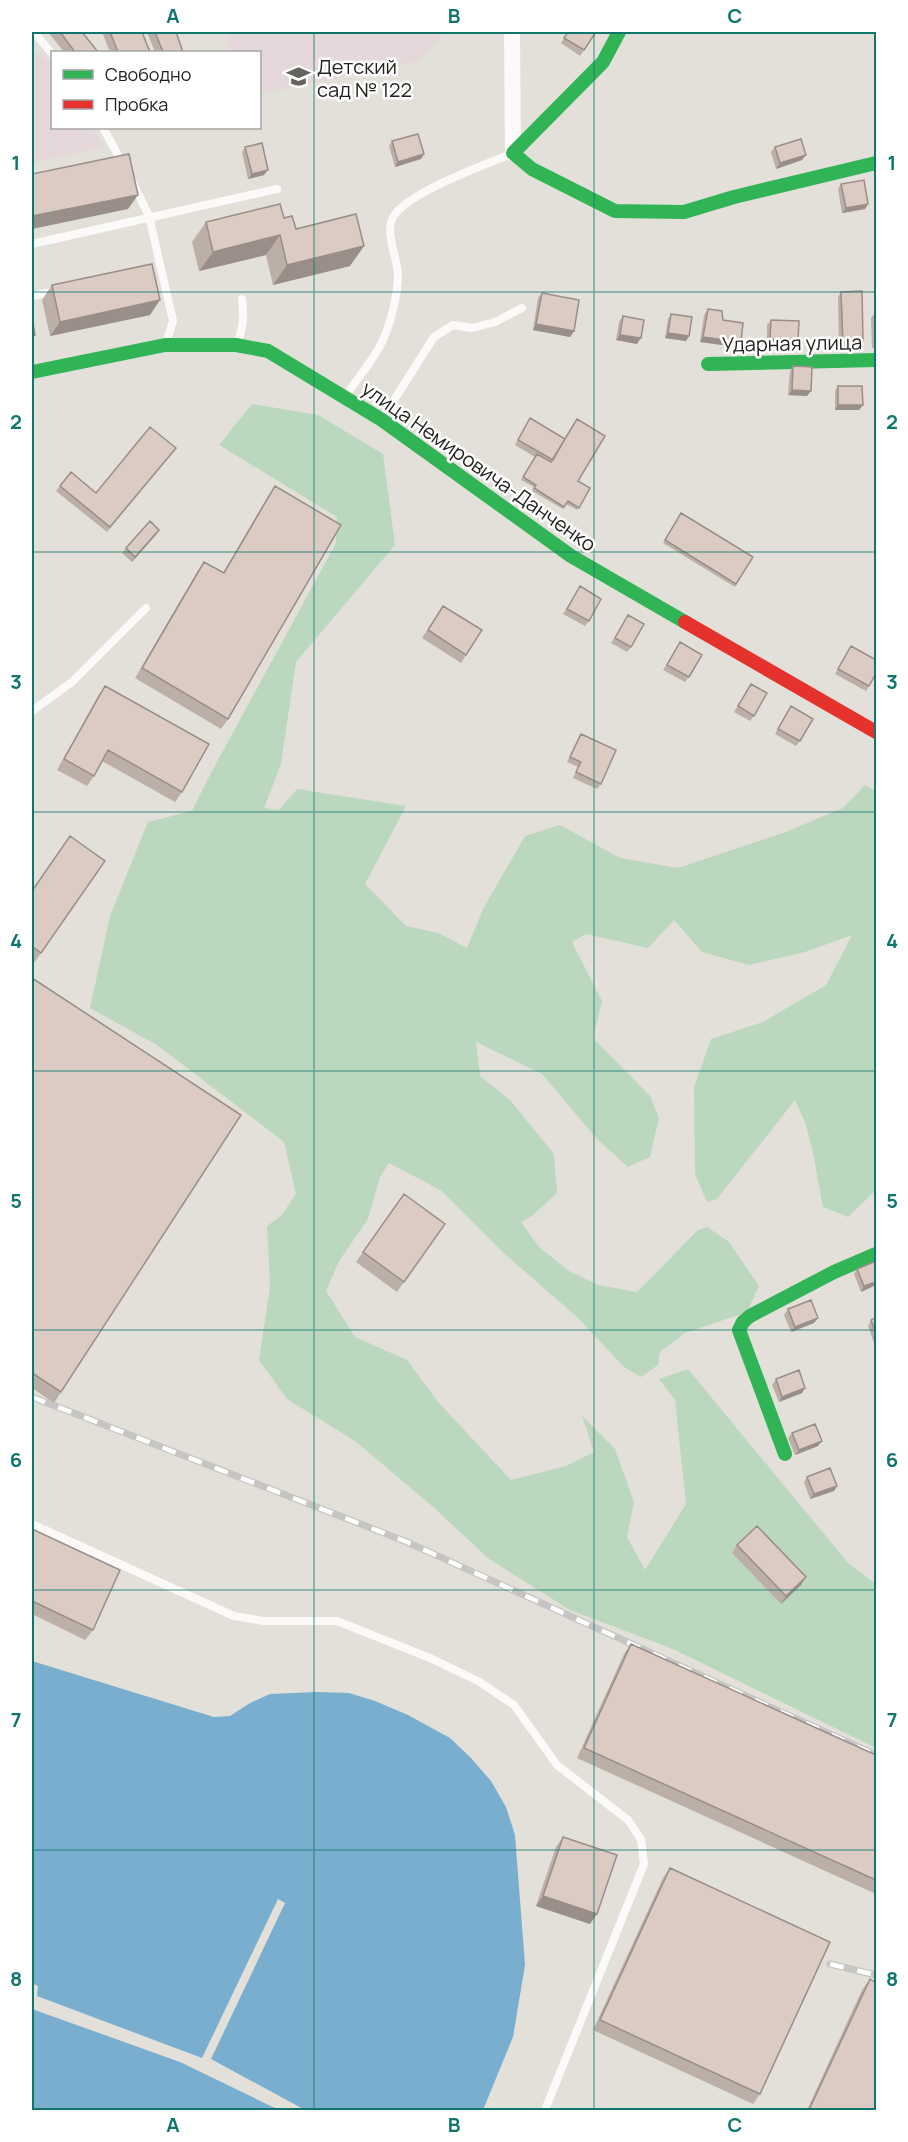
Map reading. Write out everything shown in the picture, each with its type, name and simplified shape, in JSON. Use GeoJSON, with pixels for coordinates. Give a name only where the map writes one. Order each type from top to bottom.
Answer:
{"type":"FeatureCollection","features":[{"type":"Feature","properties":{"kind":"street"},"geometry":{"type":"LineString","coordinates":[[512,32],[513,153],[532,169],[615,211],[684,212],[734,197],[876,163]]}},
{"type":"Feature","properties":{"kind":"street"},"geometry":{"type":"LineString","coordinates":[[513,153],[603,62],[620,32]]}},
{"type":"Feature","properties":{"kind":"street","name":"улица Немировича-Данченко"},"geometry":{"type":"LineString","coordinates":[[32,372],[165,345],[236,345],[268,351],[382,420],[571,556],[876,732]]}},
{"type":"Feature","properties":{"kind":"street","name":"Ударная улица"},"geometry":{"type":"LineString","coordinates":[[708,364],[876,360]]}},
{"type":"Feature","properties":{"kind":"street"},"geometry":{"type":"LineString","coordinates":[[785,1454],[739,1330],[750,1316],[834,1272],[876,1254]]}},
{"type":"Feature","properties":{"kind":"lane"},"geometry":{"type":"LineString","coordinates":[[34,32],[51,53]]}},
{"type":"Feature","properties":{"kind":"lane"},"geometry":{"type":"LineString","coordinates":[[104,129],[113,143],[149,216],[173,321],[165,345]]}},
{"type":"Feature","properties":{"kind":"lane"},"geometry":{"type":"LineString","coordinates":[[344,397],[383,340],[390,318],[399,276],[392,240],[391,220],[415,197],[513,153]]}},
{"type":"Feature","properties":{"kind":"lane"},"geometry":{"type":"LineString","coordinates":[[32,244],[277,189]]}},
{"type":"Feature","properties":{"kind":"lane"},"geometry":{"type":"LineString","coordinates":[[151,269],[162,267]]}},
{"type":"Feature","properties":{"kind":"lane"},"geometry":{"type":"LineString","coordinates":[[32,296],[64,289]]}},
{"type":"Feature","properties":{"kind":"lane"},"geometry":{"type":"LineString","coordinates":[[236,345],[242,333],[244,311],[242,299]]}},
{"type":"Feature","properties":{"kind":"lane"},"geometry":{"type":"LineString","coordinates":[[382,420],[434,337],[453,325],[472,328],[495,321],[522,308]]}},
{"type":"Feature","properties":{"kind":"lane"},"geometry":{"type":"LineString","coordinates":[[32,711],[72,682],[146,608]]}},
{"type":"Feature","properties":{"kind":"lane"},"geometry":{"type":"LineString","coordinates":[[32,1524],[234,1616],[263,1621],[337,1622],[430,1658],[478,1681],[514,1705],[557,1765],[628,1820],[641,1839],[644,1864],[546,2110]]}},
{"type":"Feature","properties":{"kind":"shaded area","name":"Детский сад № 122"},"geometry":{"type":"Polygon","coordinates":[[[226,32],[441,32],[442,35],[419,61],[261,94],[261,51],[231,51],[226,32]]]}},
{"type":"Feature","properties":{"kind":"shaded area"},"geometry":{"type":"Polygon","coordinates":[[[32,46],[51,64],[51,129],[93,129],[104,147],[32,163],[32,46]]]}},
{"type":"Feature","properties":{"kind":"green space"},"geometry":{"type":"Polygon","coordinates":[[[252,404],[318,415],[383,454],[395,545],[296,662],[281,764],[264,808],[279,810],[297,789],[406,806],[365,884],[406,926],[438,933],[467,948],[484,907],[525,836],[560,825],[620,858],[678,868],[783,833],[843,808],[865,785],[876,791],[876,1190],[848,1217],[823,1207],[806,1125],[795,1100],[717,1199],[707,1202],[695,1174],[694,1087],[711,1039],[763,1022],[826,985],[852,935],[805,952],[749,965],[702,952],[674,920],[648,948],[586,934],[572,942],[602,1001],[593,1038],[650,1096],[659,1118],[650,1157],[628,1167],[597,1139],[542,1074],[476,1042],[480,1076],[510,1100],[554,1154],[557,1193],[532,1216],[521,1222],[539,1247],[569,1271],[598,1285],[637,1292],[698,1230],[707,1227],[729,1242],[759,1286],[747,1312],[685,1333],[660,1352],[658,1365],[641,1377],[624,1367],[577,1317],[506,1255],[442,1191],[389,1163],[380,1177],[368,1219],[339,1261],[326,1291],[355,1337],[407,1360],[438,1402],[511,1480],[566,1466],[594,1452],[582,1416],[615,1449],[634,1502],[627,1537],[645,1570],[686,1504],[675,1400],[659,1379],[688,1369],[848,1563],[876,1584],[876,1748],[673,1649],[570,1610],[489,1559],[431,1505],[355,1441],[287,1399],[259,1360],[270,1287],[267,1226],[281,1216],[296,1194],[284,1142],[157,1045],[90,1008],[110,916],[148,822],[192,811],[336,543],[337,517],[219,445],[252,404]]]}},
{"type":"Feature","properties":{"kind":"water"},"geometry":{"type":"Polygon","coordinates":[[[32,1661],[214,1717],[230,1716],[270,1694],[349,1693],[408,1715],[450,1738],[471,1758],[491,1781],[506,1807],[515,1835],[525,1965],[513,2037],[483,2110],[32,2110],[32,1661]]]}},
{"type":"Feature","properties":{"kind":"pier"},"geometry":{"type":"Polygon","coordinates":[[[278,1899],[285,1903],[211,2059],[305,2110],[279,2110],[180,2062],[32,2009],[32,1983],[38,1986],[37,1996],[202,2058],[278,1899]]]}},
{"type":"Feature","properties":{"kind":"building"},"geometry":{"type":"Polygon","coordinates":[[[60,32],[82,32],[97,51],[74,51],[60,32]]]}},
{"type":"Feature","properties":{"kind":"building"},"geometry":{"type":"Polygon","coordinates":[[[110,32],[142,32],[150,51],[118,51],[110,32]]]}},
{"type":"Feature","properties":{"kind":"building"},"geometry":{"type":"Polygon","coordinates":[[[155,32],[176,32],[183,51],[163,51],[155,32]]]}},
{"type":"Feature","properties":{"kind":"building"},"geometry":{"type":"Polygon","coordinates":[[[568,32],[596,32],[584,50],[564,38],[568,32]]]}},
{"type":"Feature","properties":{"kind":"building"},"geometry":{"type":"Polygon","coordinates":[[[418,134],[424,154],[398,162],[392,141],[418,134]]]}},
{"type":"Feature","properties":{"kind":"building"},"geometry":{"type":"Polygon","coordinates":[[[801,139],[806,155],[780,163],[775,147],[801,139]]]}},
{"type":"Feature","properties":{"kind":"building"},"geometry":{"type":"Polygon","coordinates":[[[262,143],[268,170],[252,174],[245,147],[262,143]]]}},
{"type":"Feature","properties":{"kind":"building"},"geometry":{"type":"Polygon","coordinates":[[[129,154],[138,195],[32,216],[32,174],[129,154]]]}},
{"type":"Feature","properties":{"kind":"building"},"geometry":{"type":"Polygon","coordinates":[[[864,180],[868,204],[846,208],[841,184],[864,180]]]}},
{"type":"Feature","properties":{"kind":"building"},"geometry":{"type":"Polygon","coordinates":[[[280,204],[284,218],[292,216],[296,229],[356,214],[364,246],[287,265],[280,235],[213,252],[206,222],[280,204]]]}},
{"type":"Feature","properties":{"kind":"building"},"geometry":{"type":"Polygon","coordinates":[[[152,264],[160,300],[60,322],[52,285],[152,264]]]}},
{"type":"Feature","properties":{"kind":"building"},"geometry":{"type":"Polygon","coordinates":[[[862,291],[863,342],[843,343],[841,292],[862,291]]]}},
{"type":"Feature","properties":{"kind":"building"},"geometry":{"type":"Polygon","coordinates":[[[542,293],[579,300],[574,331],[536,324],[542,293]]]}},
{"type":"Feature","properties":{"kind":"building"},"geometry":{"type":"Polygon","coordinates":[[[708,309],[722,311],[723,320],[743,323],[741,342],[703,337],[708,309]]]}},
{"type":"Feature","properties":{"kind":"building"},"geometry":{"type":"Polygon","coordinates":[[[671,314],[692,317],[689,336],[668,333],[671,314]]]}},
{"type":"Feature","properties":{"kind":"building"},"geometry":{"type":"Polygon","coordinates":[[[623,316],[644,320],[641,338],[620,335],[623,316]]]}},
{"type":"Feature","properties":{"kind":"building"},"geometry":{"type":"Polygon","coordinates":[[[32,318],[35,335],[32,336],[32,318]]]}},
{"type":"Feature","properties":{"kind":"building"},"geometry":{"type":"Polygon","coordinates":[[[771,320],[799,321],[798,340],[770,339],[771,320]]]}},
{"type":"Feature","properties":{"kind":"building"},"geometry":{"type":"Polygon","coordinates":[[[793,366],[812,367],[811,391],[792,390],[793,366]]]}},
{"type":"Feature","properties":{"kind":"building"},"geometry":{"type":"Polygon","coordinates":[[[838,386],[862,386],[863,405],[838,405],[838,386]]]}},
{"type":"Feature","properties":{"kind":"building"},"geometry":{"type":"Polygon","coordinates":[[[530,418],[565,439],[553,460],[518,440],[530,418]]]}},
{"type":"Feature","properties":{"kind":"building"},"geometry":{"type":"Polygon","coordinates":[[[577,419],[605,436],[578,481],[590,488],[579,508],[568,501],[564,507],[534,488],[536,485],[523,477],[537,454],[551,462],[577,419]]]}},
{"type":"Feature","properties":{"kind":"building"},"geometry":{"type":"Polygon","coordinates":[[[150,427],[176,448],[110,527],[60,486],[71,472],[96,493],[150,427]]]}},
{"type":"Feature","properties":{"kind":"building"},"geometry":{"type":"Polygon","coordinates":[[[275,486],[341,525],[228,719],[142,668],[204,562],[224,573],[275,486]]]}},
{"type":"Feature","properties":{"kind":"building"},"geometry":{"type":"Polygon","coordinates":[[[681,513],[753,557],[736,584],[665,540],[681,513]]]}},
{"type":"Feature","properties":{"kind":"building"},"geometry":{"type":"Polygon","coordinates":[[[150,521],[159,530],[135,557],[126,548],[150,521]]]}},
{"type":"Feature","properties":{"kind":"building"},"geometry":{"type":"Polygon","coordinates":[[[580,586],[601,599],[589,621],[567,609],[580,586]]]}},
{"type":"Feature","properties":{"kind":"building"},"geometry":{"type":"Polygon","coordinates":[[[443,606],[482,630],[466,655],[428,630],[443,606]]]}},
{"type":"Feature","properties":{"kind":"building"},"geometry":{"type":"Polygon","coordinates":[[[628,615],[644,624],[631,647],[615,638],[628,615]]]}},
{"type":"Feature","properties":{"kind":"building"},"geometry":{"type":"Polygon","coordinates":[[[680,642],[702,655],[689,677],[667,665],[680,642]]]}},
{"type":"Feature","properties":{"kind":"building"},"geometry":{"type":"Polygon","coordinates":[[[851,646],[876,660],[876,673],[869,686],[838,669],[851,646]]]}},
{"type":"Feature","properties":{"kind":"building"},"geometry":{"type":"Polygon","coordinates":[[[751,684],[767,693],[754,716],[738,706],[751,684]]]}},
{"type":"Feature","properties":{"kind":"building"},"geometry":{"type":"Polygon","coordinates":[[[105,686],[209,744],[182,792],[108,750],[94,776],[64,759],[105,686]]]}},
{"type":"Feature","properties":{"kind":"building"},"geometry":{"type":"Polygon","coordinates":[[[791,706],[813,719],[800,741],[778,729],[791,706]]]}},
{"type":"Feature","properties":{"kind":"building"},"geometry":{"type":"Polygon","coordinates":[[[581,734],[616,750],[601,784],[576,772],[581,762],[570,757],[581,734]]]}},
{"type":"Feature","properties":{"kind":"building"},"geometry":{"type":"Polygon","coordinates":[[[70,836],[105,861],[41,953],[32,946],[32,891],[70,836]]]}},
{"type":"Feature","properties":{"kind":"building"},"geometry":{"type":"Polygon","coordinates":[[[32,978],[241,1115],[61,1392],[32,1373],[32,978]]]}},
{"type":"Feature","properties":{"kind":"building"},"geometry":{"type":"Polygon","coordinates":[[[404,1194],[445,1224],[404,1282],[363,1252],[404,1194]]]}},
{"type":"Feature","properties":{"kind":"building"},"geometry":{"type":"Polygon","coordinates":[[[876,1261],[876,1282],[864,1286],[857,1269],[876,1261]]]}},
{"type":"Feature","properties":{"kind":"building"},"geometry":{"type":"Polygon","coordinates":[[[811,1300],[818,1318],[795,1327],[788,1309],[811,1300]]]}},
{"type":"Feature","properties":{"kind":"building"},"geometry":{"type":"Polygon","coordinates":[[[876,1318],[876,1334],[871,1320],[876,1318]]]}},
{"type":"Feature","properties":{"kind":"building"},"geometry":{"type":"Polygon","coordinates":[[[799,1370],[805,1388],[782,1397],[776,1379],[799,1370]]]}},
{"type":"Feature","properties":{"kind":"building"},"geometry":{"type":"Polygon","coordinates":[[[815,1424],[822,1441],[799,1450],[792,1433],[815,1424]]]}},
{"type":"Feature","properties":{"kind":"building"},"geometry":{"type":"Polygon","coordinates":[[[830,1468],[837,1486],[814,1494],[807,1477],[830,1468]]]}},
{"type":"Feature","properties":{"kind":"building"},"geometry":{"type":"Polygon","coordinates":[[[757,1526],[806,1577],[786,1596],[737,1545],[757,1526]]]}},
{"type":"Feature","properties":{"kind":"building"},"geometry":{"type":"Polygon","coordinates":[[[32,1529],[120,1570],[93,1630],[32,1601],[32,1529]]]}},
{"type":"Feature","properties":{"kind":"building"},"geometry":{"type":"Polygon","coordinates":[[[631,1644],[876,1755],[876,1880],[584,1748],[631,1644]]]}},
{"type":"Feature","properties":{"kind":"building"},"geometry":{"type":"Polygon","coordinates":[[[563,1837],[617,1855],[597,1914],[543,1896],[563,1837]]]}},
{"type":"Feature","properties":{"kind":"building"},"geometry":{"type":"Polygon","coordinates":[[[670,1868],[830,1942],[760,2094],[600,2020],[670,1868]]]}},
{"type":"Feature","properties":{"kind":"building"},"geometry":{"type":"Polygon","coordinates":[[[870,1979],[876,1983],[876,2110],[809,2110],[870,1979]]]}},
{"type":"Feature","properties":{"kind":"railway"},"geometry":{"type":"LineString","coordinates":[[32,1397],[407,1542],[876,1755]]}},
{"type":"Feature","properties":{"kind":"railway"},"geometry":{"type":"LineString","coordinates":[[830,1964],[876,1975]]}},
{"type":"Feature","properties":{"kind":"traffic: fast"},"geometry":{"type":"LineString","coordinates":[[619,32],[603,62],[513,153],[532,169],[615,211],[684,212],[734,197],[876,163]]}},
{"type":"Feature","properties":{"kind":"traffic: fast"},"geometry":{"type":"LineString","coordinates":[[32,372],[165,345],[236,345],[268,351],[382,420],[571,556],[685,622]]}},
{"type":"Feature","properties":{"kind":"traffic: fast"},"geometry":{"type":"LineString","coordinates":[[708,364],[876,360]]}},
{"type":"Feature","properties":{"kind":"traffic: fast"},"geometry":{"type":"LineString","coordinates":[[785,1454],[739,1330],[750,1316],[834,1272],[876,1254]]}},
{"type":"Feature","properties":{"kind":"traffic: jam"},"geometry":{"type":"LineString","coordinates":[[685,622],[876,732]]}},
{"type":"Feature","properties":{"kind":"place","name":"Детский сад № 122"},"geometry":{"type":"Point","coordinates":[299,77]}}]}
